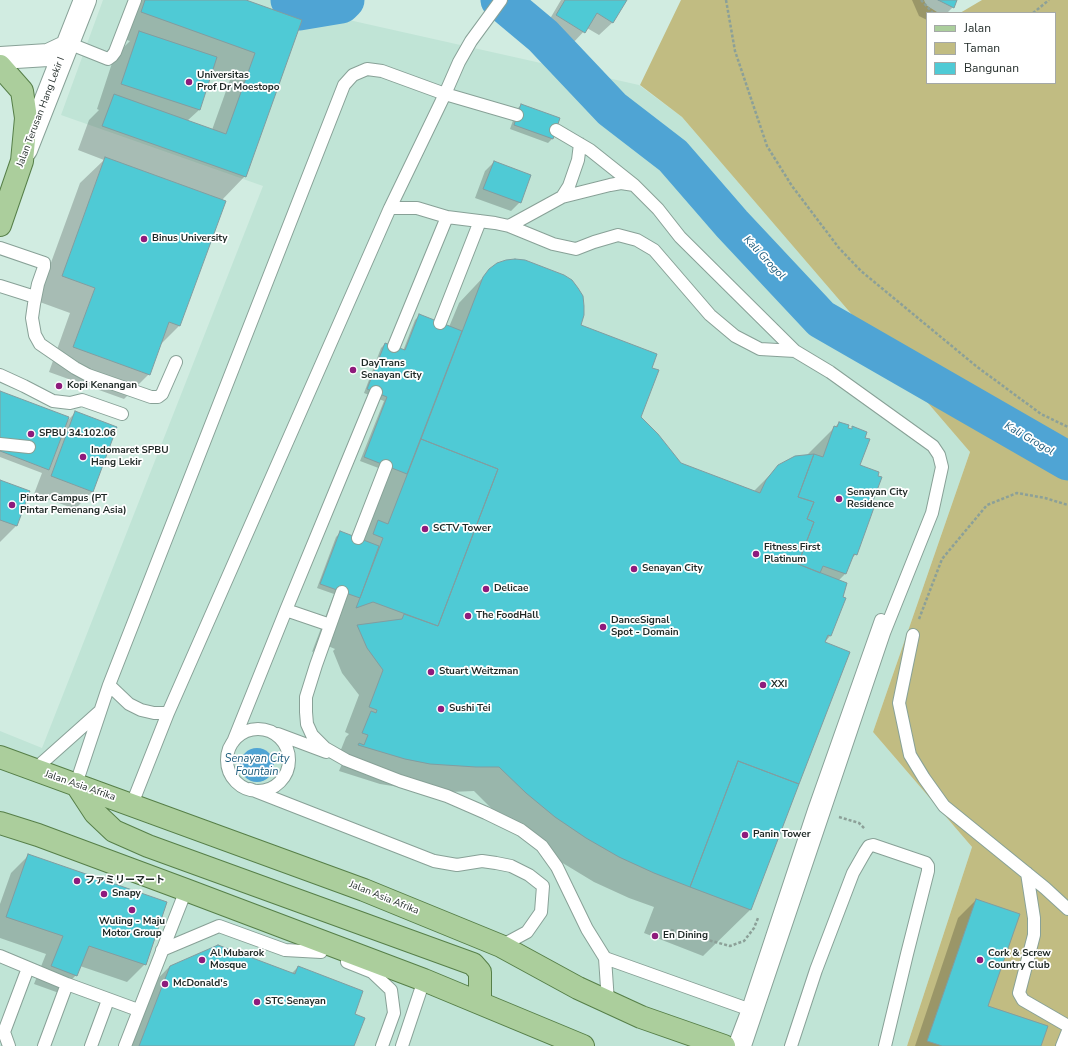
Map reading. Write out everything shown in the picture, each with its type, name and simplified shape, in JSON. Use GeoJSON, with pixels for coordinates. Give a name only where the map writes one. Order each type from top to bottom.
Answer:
{"type":"FeatureCollection","features":[{"type":"Feature","properties":{"kind":"main road"},"geometry":{"type":"LineString","coordinates":[[0,66],[22,91],[26,118],[22,161]]}},
{"type":"Feature","properties":{"kind":"main road","name":"Jalan Terusan Hang Lekir I"},"geometry":{"type":"LineString","coordinates":[[0,225],[22,161]]}},
{"type":"Feature","properties":{"kind":"main road"},"geometry":{"type":"LineString","coordinates":[[0,757],[34,770]]}},
{"type":"Feature","properties":{"kind":"main road","name":"Jalan Asia Afrika"},"geometry":{"type":"LineString","coordinates":[[34,770],[132,804],[364,890],[501,946],[578,988],[641,1017],[724,1046]]}},
{"type":"Feature","properties":{"kind":"main road"},"geometry":{"type":"LineString","coordinates":[[76,784],[95,813],[114,831],[155,849],[473,964],[480,972],[480,1003]]}},
{"type":"Feature","properties":{"kind":"main road"},"geometry":{"type":"LineString","coordinates":[[0,823],[38,835],[424,980],[583,1046]]}},
{"type":"Feature","properties":{"kind":"street","name":"Jalan Terusan Hang Lekir I"},"geometry":{"type":"LineString","coordinates":[[22,161],[85,0]]}},
{"type":"Feature","properties":{"kind":"street"},"geometry":{"type":"LineString","coordinates":[[0,58],[48,55],[68,45]]}},
{"type":"Feature","properties":{"kind":"lane"},"geometry":{"type":"LineString","coordinates":[[68,45],[108,59],[115,52],[135,0]]}},
{"type":"Feature","properties":{"kind":"lane"},"geometry":{"type":"LineString","coordinates":[[132,804],[168,713],[390,208],[459,62],[471,41],[501,0]]}},
{"type":"Feature","properties":{"kind":"lane"},"geometry":{"type":"LineString","coordinates":[[76,784],[109,685],[344,85],[353,75],[367,70],[382,71],[445,94],[517,115]]}},
{"type":"Feature","properties":{"kind":"lane"},"geometry":{"type":"LineString","coordinates":[[556,130],[590,150],[634,185],[658,209],[680,237],[795,351],[830,372],[933,446],[940,455],[942,467],[932,513],[884,633],[745,1046]]}},
{"type":"Feature","properties":{"kind":"lane"},"geometry":{"type":"LineString","coordinates":[[562,197],[569,186],[578,160],[580,144]]}},
{"type":"Feature","properties":{"kind":"lane"},"geometry":{"type":"LineString","coordinates":[[509,226],[562,197],[621,183],[634,185]]}},
{"type":"Feature","properties":{"kind":"lane"},"geometry":{"type":"LineString","coordinates":[[390,208],[417,208],[447,217],[509,226],[552,244],[576,249],[618,235],[637,240],[654,250],[710,315],[735,336],[760,349],[795,351]]}},
{"type":"Feature","properties":{"kind":"lane"},"geometry":{"type":"LineString","coordinates":[[394,346],[447,217]]}},
{"type":"Feature","properties":{"kind":"lane"},"geometry":{"type":"LineString","coordinates":[[440,323],[480,221]]}},
{"type":"Feature","properties":{"kind":"lane"},"geometry":{"type":"LineString","coordinates":[[0,248],[44,263],[35,297],[32,318],[35,334],[40,344],[75,368],[88,375],[151,397],[158,397],[162,394],[176,362]]}},
{"type":"Feature","properties":{"kind":"lane"},"geometry":{"type":"LineString","coordinates":[[0,286],[35,297]]}},
{"type":"Feature","properties":{"kind":"lane"},"geometry":{"type":"LineString","coordinates":[[0,376],[24,386],[52,405],[82,400],[122,414]]}},
{"type":"Feature","properties":{"kind":"lane"},"geometry":{"type":"LineString","coordinates":[[376,392],[229,751],[227,760],[229,770],[238,782],[250,789],[434,861],[457,865],[482,861],[496,863],[511,866],[529,875],[543,886],[541,912],[527,932],[501,946]]}},
{"type":"Feature","properties":{"kind":"lane"},"geometry":{"type":"LineString","coordinates":[[0,444],[29,446]]}},
{"type":"Feature","properties":{"kind":"lane"},"geometry":{"type":"LineString","coordinates":[[358,538],[386,466]]}},
{"type":"Feature","properties":{"kind":"lane"},"geometry":{"type":"LineString","coordinates":[[734,1046],[748,1009],[814,810],[875,635],[942,467]]}},
{"type":"Feature","properties":{"kind":"lane"},"geometry":{"type":"LineString","coordinates":[[342,592],[306,697],[306,712],[307,724],[312,735],[319,744],[346,760]]}},
{"type":"Feature","properties":{"kind":"lane"},"geometry":{"type":"LineString","coordinates":[[286,610],[330,625]]}},
{"type":"Feature","properties":{"kind":"lane"},"geometry":{"type":"LineString","coordinates":[[913,635],[900,703],[910,755],[944,806],[1027,873],[1068,909]]}},
{"type":"Feature","properties":{"kind":"lane"},"geometry":{"type":"LineString","coordinates":[[109,685],[129,704],[141,710],[154,713],[168,713]]}},
{"type":"Feature","properties":{"kind":"lane"},"geometry":{"type":"LineString","coordinates":[[34,770],[101,710]]}},
{"type":"Feature","properties":{"kind":"lane"},"geometry":{"type":"LineString","coordinates":[[233,742],[248,730],[259,728],[400,781],[447,796],[520,830],[542,846],[557,867],[587,929],[605,958],[608,1002]]}},
{"type":"Feature","properties":{"kind":"lane"},"geometry":{"type":"LineString","coordinates":[[250,789],[260,791],[279,783],[285,775],[289,765],[289,754],[285,744],[278,736],[271,732]]}},
{"type":"Feature","properties":{"kind":"lane"},"geometry":{"type":"LineString","coordinates":[[791,1046],[816,970],[853,873],[869,846],[873,845],[928,866],[885,1046]]}},
{"type":"Feature","properties":{"kind":"lane"},"geometry":{"type":"LineString","coordinates":[[1027,873],[1034,918],[1034,936],[1019,993],[1023,1000],[1068,1026]]}},
{"type":"Feature","properties":{"kind":"lane"},"geometry":{"type":"LineString","coordinates":[[125,1046],[186,890]]}},
{"type":"Feature","properties":{"kind":"lane"},"geometry":{"type":"LineString","coordinates":[[222,904],[219,914],[372,972],[392,990],[394,1013],[382,1046]]}},
{"type":"Feature","properties":{"kind":"lane"},"geometry":{"type":"LineString","coordinates":[[162,950],[219,926],[285,950],[321,952]]}},
{"type":"Feature","properties":{"kind":"lane"},"geometry":{"type":"LineString","coordinates":[[0,956],[67,984],[138,1010]]}},
{"type":"Feature","properties":{"kind":"lane"},"geometry":{"type":"LineString","coordinates":[[605,958],[748,1009]]}},
{"type":"Feature","properties":{"kind":"lane"},"geometry":{"type":"LineString","coordinates":[[9,1046],[4,1032],[28,968]]}},
{"type":"Feature","properties":{"kind":"lane"},"geometry":{"type":"LineString","coordinates":[[402,1046],[424,980]]}},
{"type":"Feature","properties":{"kind":"lane"},"geometry":{"type":"LineString","coordinates":[[44,1046],[67,984]]}},
{"type":"Feature","properties":{"kind":"lane"},"geometry":{"type":"LineString","coordinates":[[91,1046],[108,1000]]}},
{"type":"Feature","properties":{"kind":"lane"},"geometry":{"type":"LineString","coordinates":[[1062,1046],[1068,1031]]}},
{"type":"Feature","properties":{"kind":"path"},"geometry":{"type":"LineString","coordinates":[[726,0],[735,51],[767,146],[792,186],[839,248],[861,271],[976,366],[1041,414],[1068,427]]}},
{"type":"Feature","properties":{"kind":"path"},"geometry":{"type":"LineString","coordinates":[[921,0],[932,12]]}},
{"type":"Feature","properties":{"kind":"path"},"geometry":{"type":"LineString","coordinates":[[1034,12],[1049,0]]}},
{"type":"Feature","properties":{"kind":"path"},"geometry":{"type":"LineString","coordinates":[[913,635],[942,559],[987,505],[1017,493],[1045,498],[1068,505]]}},
{"type":"Feature","properties":{"kind":"shaded area"},"geometry":{"type":"Polygon","coordinates":[[[103,0],[316,0],[331,16],[639,85],[682,117],[970,452],[873,732],[972,847],[907,1046],[0,1046],[0,731],[42,748],[263,186],[61,115],[103,0]]]}},
{"type":"Feature","properties":{"kind":"green space"},"geometry":{"type":"Polygon","coordinates":[[[681,0],[924,0],[926,5],[937,12],[926,12],[926,84],[1056,84],[1056,12],[962,12],[982,0],[1068,0],[1068,1046],[907,1046],[972,847],[873,732],[970,452],[682,117],[640,85],[681,0]]]}},
{"type":"Feature","properties":{"kind":"water","name":"Senayan City Fountain"},"geometry":{"type":"Polygon","coordinates":[[[257,748],[269,753],[274,765],[269,777],[257,782],[245,777],[240,765],[245,753],[257,748]]]}},
{"type":"Feature","properties":{"kind":"building"},"geometry":{"type":"Polygon","coordinates":[[[145,0],[246,0],[302,20],[246,177],[102,126],[114,94],[226,134],[255,53],[141,12],[145,0]]]}},
{"type":"Feature","properties":{"kind":"building"},"geometry":{"type":"Polygon","coordinates":[[[565,0],[627,0],[613,23],[597,13],[585,33],[556,15],[565,0]]]}},
{"type":"Feature","properties":{"kind":"building"},"geometry":{"type":"Polygon","coordinates":[[[938,0],[957,0],[954,8],[938,0]]]}},
{"type":"Feature","properties":{"kind":"building"},"geometry":{"type":"Polygon","coordinates":[[[139,31],[217,57],[200,110],[121,84],[139,31]]]}},
{"type":"Feature","properties":{"kind":"building"},"geometry":{"type":"Polygon","coordinates":[[[521,104],[560,118],[553,139],[514,125],[521,104]]]}},
{"type":"Feature","properties":{"kind":"building","name":"Binus University"},"geometry":{"type":"Polygon","coordinates":[[[105,157],[226,201],[180,326],[169,322],[150,375],[73,347],[95,288],[62,276],[105,157]]]}},
{"type":"Feature","properties":{"kind":"building"},"geometry":{"type":"Polygon","coordinates":[[[494,161],[531,175],[521,203],[483,189],[494,161]]]}},
{"type":"Feature","properties":{"kind":"building","name":"Senayan City"},"geometry":{"type":"Polygon","coordinates":[[[515,259],[525,260],[564,275],[572,280],[583,296],[584,315],[581,325],[657,354],[652,368],[659,370],[641,417],[658,434],[681,463],[760,493],[766,480],[778,465],[795,456],[814,454],[798,497],[814,502],[807,519],[814,522],[798,564],[847,583],[843,597],[846,598],[831,636],[828,635],[825,642],[850,652],[799,784],[738,761],[690,887],[619,857],[586,838],[555,817],[526,793],[499,767],[430,764],[405,759],[358,745],[359,743],[364,745],[368,735],[362,733],[371,711],[376,713],[377,710],[369,707],[383,670],[367,648],[357,625],[402,619],[404,614],[438,626],[498,469],[421,439],[483,277],[489,269],[497,263],[515,259]]]}},
{"type":"Feature","properties":{"kind":"building"},"geometry":{"type":"Polygon","coordinates":[[[419,314],[462,331],[407,474],[364,457],[387,397],[367,389],[385,343],[405,350],[419,314]]]}},
{"type":"Feature","properties":{"kind":"building","name":"SPBU 34.102.06"},"geometry":{"type":"Polygon","coordinates":[[[0,391],[69,417],[49,470],[0,451],[0,391]]]}},
{"type":"Feature","properties":{"kind":"building"},"geometry":{"type":"Polygon","coordinates":[[[75,411],[117,427],[93,492],[51,476],[75,411]]]}},
{"type":"Feature","properties":{"kind":"building","name":"Senayan City Residence"},"geometry":{"type":"Polygon","coordinates":[[[839,422],[849,425],[848,428],[852,429],[852,426],[867,432],[865,438],[870,439],[860,465],[879,472],[878,476],[882,477],[873,501],[876,502],[857,555],[854,554],[846,574],[823,566],[820,573],[798,564],[814,522],[807,519],[814,502],[798,497],[814,454],[823,457],[834,426],[837,427],[839,422]]]}},
{"type":"Feature","properties":{"kind":"building","name":"SCTV Tower"},"geometry":{"type":"Polygon","coordinates":[[[421,439],[498,469],[438,626],[373,602],[356,608],[383,538],[373,534],[378,520],[388,524],[421,439]]]}},
{"type":"Feature","properties":{"kind":"building","name":"Pintar Campus (PT Pintar Pemenang Asia)"},"geometry":{"type":"Polygon","coordinates":[[[0,480],[30,491],[17,526],[0,520],[0,480]]]}},
{"type":"Feature","properties":{"kind":"building"},"geometry":{"type":"Polygon","coordinates":[[[340,531],[379,546],[360,598],[320,584],[340,531]]]}},
{"type":"Feature","properties":{"kind":"building","name":"Panin Tower"},"geometry":{"type":"Polygon","coordinates":[[[738,761],[799,784],[751,910],[690,887],[738,761]]]}},
{"type":"Feature","properties":{"kind":"building"},"geometry":{"type":"Polygon","coordinates":[[[28,854],[167,902],[146,965],[89,946],[77,976],[51,966],[63,936],[6,917],[28,854]]]}},
{"type":"Feature","properties":{"kind":"building","name":"Cork & Screw Country Club"},"geometry":{"type":"Polygon","coordinates":[[[976,899],[1020,914],[988,1006],[1048,1026],[1041,1046],[942,1046],[927,1041],[976,899]]]}},
{"type":"Feature","properties":{"kind":"building","name":"STC Senayan"},"geometry":{"type":"Polygon","coordinates":[[[218,945],[295,974],[298,966],[363,991],[355,1014],[365,1018],[354,1046],[139,1046],[170,966],[218,945]]]}},
{"type":"Feature","properties":{"kind":"waterway","name":"Kali Grogol"},"geometry":{"type":"LineString","coordinates":[[290,0],[299,11],[341,4],[345,0]]}},
{"type":"Feature","properties":{"kind":"waterway","name":"Kali Grogol"},"geometry":{"type":"LineString","coordinates":[[500,0],[543,36],[612,109],[673,156],[732,224],[821,319],[1068,461]]}},
{"type":"Feature","properties":{"kind":"place","name":"Universitas Prof Dr Moestopo"},"geometry":{"type":"Point","coordinates":[189,82]}},
{"type":"Feature","properties":{"kind":"place","name":"Binus University"},"geometry":{"type":"Point","coordinates":[144,239]}},
{"type":"Feature","properties":{"kind":"place","name":"DayTrans Senayan City"},"geometry":{"type":"Point","coordinates":[353,370]}},
{"type":"Feature","properties":{"kind":"place","name":"Kopi Kenangan"},"geometry":{"type":"Point","coordinates":[59,386]}},
{"type":"Feature","properties":{"kind":"place","name":"SPBU 34.102.06"},"geometry":{"type":"Point","coordinates":[31,434]}},
{"type":"Feature","properties":{"kind":"place","name":"Indomaret SPBU Hang Lekir"},"geometry":{"type":"Point","coordinates":[83,457]}},
{"type":"Feature","properties":{"kind":"place","name":"Senayan City Residence"},"geometry":{"type":"Point","coordinates":[839,499]}},
{"type":"Feature","properties":{"kind":"place","name":"Pintar Campus (PT Pintar Pemenang Asia)"},"geometry":{"type":"Point","coordinates":[12,505]}},
{"type":"Feature","properties":{"kind":"place","name":"SCTV Tower"},"geometry":{"type":"Point","coordinates":[425,529]}},
{"type":"Feature","properties":{"kind":"place","name":"Fitness First Platinum"},"geometry":{"type":"Point","coordinates":[756,554]}},
{"type":"Feature","properties":{"kind":"place","name":"Senayan City"},"geometry":{"type":"Point","coordinates":[634,569]}},
{"type":"Feature","properties":{"kind":"place","name":"Delicae"},"geometry":{"type":"Point","coordinates":[486,589]}},
{"type":"Feature","properties":{"kind":"place","name":"The FoodHall"},"geometry":{"type":"Point","coordinates":[468,616]}},
{"type":"Feature","properties":{"kind":"place","name":"DanceSignal Spot - Domain"},"geometry":{"type":"Point","coordinates":[603,627]}},
{"type":"Feature","properties":{"kind":"place","name":"Stuart Weitzman"},"geometry":{"type":"Point","coordinates":[431,672]}},
{"type":"Feature","properties":{"kind":"place","name":"XXI"},"geometry":{"type":"Point","coordinates":[763,685]}},
{"type":"Feature","properties":{"kind":"place","name":"Sushi Tei"},"geometry":{"type":"Point","coordinates":[441,709]}},
{"type":"Feature","properties":{"kind":"place","name":"Panin Tower"},"geometry":{"type":"Point","coordinates":[745,835]}},
{"type":"Feature","properties":{"kind":"place","name":"ファミリーマート"},"geometry":{"type":"Point","coordinates":[77,881]}},
{"type":"Feature","properties":{"kind":"place","name":"Snapy"},"geometry":{"type":"Point","coordinates":[104,894]}},
{"type":"Feature","properties":{"kind":"place","name":"Wuling - Maju Motor Group"},"geometry":{"type":"Point","coordinates":[132,910]}},
{"type":"Feature","properties":{"kind":"place","name":"En Dining"},"geometry":{"type":"Point","coordinates":[655,936]}},
{"type":"Feature","properties":{"kind":"place","name":"Al Mubarok Mosque"},"geometry":{"type":"Point","coordinates":[202,960]}},
{"type":"Feature","properties":{"kind":"place","name":"Cork & Screw Country Club"},"geometry":{"type":"Point","coordinates":[980,960]}},
{"type":"Feature","properties":{"kind":"place","name":"McDonald's"},"geometry":{"type":"Point","coordinates":[165,984]}},
{"type":"Feature","properties":{"kind":"place","name":"STC Senayan"},"geometry":{"type":"Point","coordinates":[257,1002]}}]}
